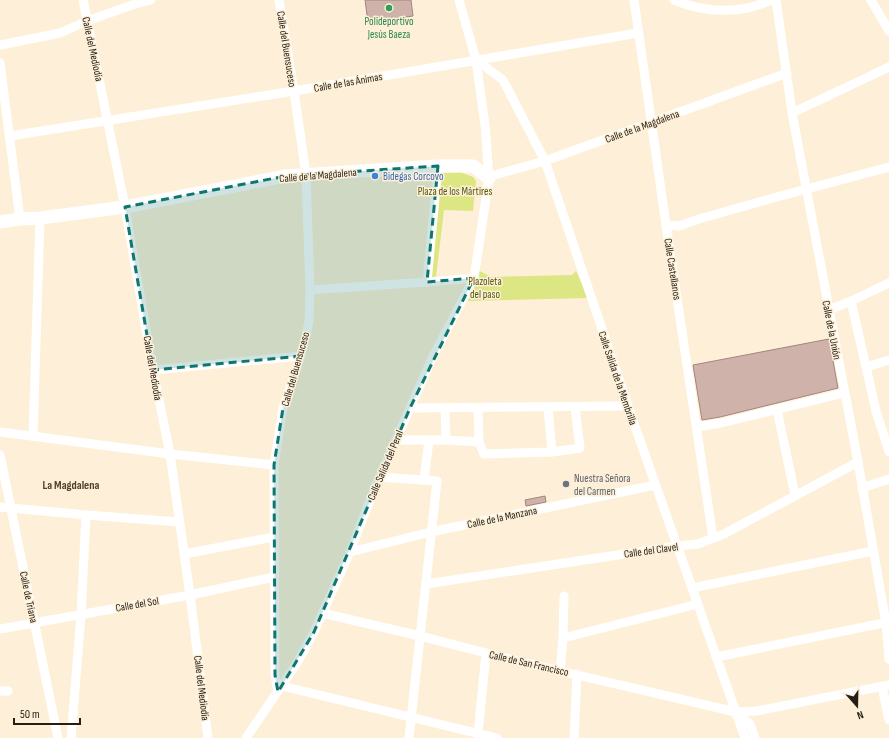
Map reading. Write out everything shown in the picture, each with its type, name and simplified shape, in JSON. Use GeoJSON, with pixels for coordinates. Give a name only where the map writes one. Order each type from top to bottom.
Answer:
{"type":"FeatureCollection","features":[{"type":"Feature","properties":{"kind":"street","name":"Calle del Mediodía"},"geometry":{"type":"LineString","coordinates":[[83,0],[125,207],[153,370],[170,454],[208,738]]}},
{"type":"Feature","properties":{"kind":"street"},"geometry":{"type":"LineString","coordinates":[[0,45],[60,33],[87,21],[151,0]]}},
{"type":"Feature","properties":{"kind":"street","name":"Calle del Buensuceso"},"geometry":{"type":"LineString","coordinates":[[279,0],[306,175],[310,290],[309,322],[301,356],[283,408],[274,465],[275,675],[280,689]]}},
{"type":"Feature","properties":{"kind":"street","name":"Calle Salida del Peral"},"geometry":{"type":"LineString","coordinates":[[246,738],[297,663],[314,632],[350,552],[395,440],[433,356],[474,278],[490,178],[485,125],[476,60],[459,0]]}},
{"type":"Feature","properties":{"kind":"street","name":"Calle Castellanos"},"geometry":{"type":"LineString","coordinates":[[634,0],[666,225],[714,538]]}},
{"type":"Feature","properties":{"kind":"street"},"geometry":{"type":"LineString","coordinates":[[674,0],[695,7],[715,10],[749,8],[772,0]]}},
{"type":"Feature","properties":{"kind":"street","name":"Calle de la Unión"},"geometry":{"type":"LineString","coordinates":[[776,0],[792,113],[887,623],[889,659]]}},
{"type":"Feature","properties":{"kind":"street"},"geometry":{"type":"LineString","coordinates":[[871,0],[889,31]]}},
{"type":"Feature","properties":{"kind":"street","name":"Calle de las Ánimas"},"geometry":{"type":"LineString","coordinates":[[10,136],[294,91],[638,33]]}},
{"type":"Feature","properties":{"kind":"street","name":"Calle Salida de la Membrilla"},"geometry":{"type":"LineString","coordinates":[[476,60],[503,80],[545,161],[655,485],[746,738]]}},
{"type":"Feature","properties":{"kind":"street"},"geometry":{"type":"LineString","coordinates":[[0,63],[20,219]]}},
{"type":"Feature","properties":{"kind":"street"},"geometry":{"type":"LineString","coordinates":[[792,113],[889,67]]}},
{"type":"Feature","properties":{"kind":"street","name":"Calle de la Magdalena"},"geometry":{"type":"LineString","coordinates":[[0,222],[125,207],[286,176],[438,166],[473,166],[490,178],[494,175],[545,161],[787,74]]}},
{"type":"Feature","properties":{"kind":"street"},"geometry":{"type":"LineString","coordinates":[[427,282],[438,166]]}},
{"type":"Feature","properties":{"kind":"street"},"geometry":{"type":"LineString","coordinates":[[666,225],[679,226],[714,214],[889,167]]}},
{"type":"Feature","properties":{"kind":"street"},"geometry":{"type":"LineString","coordinates":[[33,436],[40,218]]}},
{"type":"Feature","properties":{"kind":"street"},"geometry":{"type":"LineString","coordinates":[[310,290],[474,278]]}},
{"type":"Feature","properties":{"kind":"street"},"geometry":{"type":"LineString","coordinates":[[829,310],[889,283]]}},
{"type":"Feature","properties":{"kind":"street"},"geometry":{"type":"LineString","coordinates":[[851,301],[876,411],[889,452]]}},
{"type":"Feature","properties":{"kind":"street"},"geometry":{"type":"LineString","coordinates":[[153,370],[301,356]]}},
{"type":"Feature","properties":{"kind":"street"},"geometry":{"type":"LineString","coordinates":[[867,367],[889,360]]}},
{"type":"Feature","properties":{"kind":"street"},"geometry":{"type":"LineString","coordinates":[[697,427],[722,423],[844,393]]}},
{"type":"Feature","properties":{"kind":"street"},"geometry":{"type":"LineString","coordinates":[[410,408],[628,406]]}},
{"type":"Feature","properties":{"kind":"street"},"geometry":{"type":"LineString","coordinates":[[548,407],[552,452]]}},
{"type":"Feature","properties":{"kind":"street"},"geometry":{"type":"LineString","coordinates":[[478,408],[479,442],[484,454],[552,452],[580,448],[575,407]]}},
{"type":"Feature","properties":{"kind":"street"},"geometry":{"type":"LineString","coordinates":[[445,408],[446,440]]}},
{"type":"Feature","properties":{"kind":"street"},"geometry":{"type":"LineString","coordinates":[[777,410],[795,495]]}},
{"type":"Feature","properties":{"kind":"street"},"geometry":{"type":"LineString","coordinates":[[0,432],[170,454],[274,465]]}},
{"type":"Feature","properties":{"kind":"street"},"geometry":{"type":"LineString","coordinates":[[395,440],[446,440],[479,442]]}},
{"type":"Feature","properties":{"kind":"street"},"geometry":{"type":"LineString","coordinates":[[424,480],[429,440]]}},
{"type":"Feature","properties":{"kind":"street","name":"Calle de Triana"},"geometry":{"type":"LineString","coordinates":[[0,455],[58,738]]}},
{"type":"Feature","properties":{"kind":"street","name":"Calle del Clavel"},"geometry":{"type":"LineString","coordinates":[[426,584],[698,544],[724,534],[858,462]]}},
{"type":"Feature","properties":{"kind":"street"},"geometry":{"type":"LineString","coordinates":[[380,477],[437,481],[409,738]]}},
{"type":"Feature","properties":{"kind":"street"},"geometry":{"type":"LineString","coordinates":[[862,488],[889,479]]}},
{"type":"Feature","properties":{"kind":"street","name":"Calle de la Manzana"},"geometry":{"type":"LineString","coordinates":[[350,552],[431,532],[655,485]]}},
{"type":"Feature","properties":{"kind":"street"},"geometry":{"type":"LineString","coordinates":[[0,506],[86,515],[179,522]]}},
{"type":"Feature","properties":{"kind":"street"},"geometry":{"type":"LineString","coordinates":[[71,738],[81,614],[86,515]]}},
{"type":"Feature","properties":{"kind":"street"},"geometry":{"type":"LineString","coordinates":[[184,554],[274,537]]}},
{"type":"Feature","properties":{"kind":"street"},"geometry":{"type":"LineString","coordinates":[[692,588],[873,551]]}},
{"type":"Feature","properties":{"kind":"street","name":"Calle del Sol"},"geometry":{"type":"LineString","coordinates":[[0,629],[190,595],[274,577]]}},
{"type":"Feature","properties":{"kind":"street"},"geometry":{"type":"LineString","coordinates":[[560,671],[563,638],[564,596]]}},
{"type":"Feature","properties":{"kind":"street"},"geometry":{"type":"LineString","coordinates":[[563,638],[698,604]]}},
{"type":"Feature","properties":{"kind":"street","name":"Calle de San Francisco"},"geometry":{"type":"LineString","coordinates":[[322,613],[736,712]]}},
{"type":"Feature","properties":{"kind":"street"},"geometry":{"type":"LineString","coordinates":[[716,657],[887,623]]}},
{"type":"Feature","properties":{"kind":"street"},"geometry":{"type":"LineString","coordinates":[[478,734],[486,653]]}},
{"type":"Feature","properties":{"kind":"street"},"geometry":{"type":"LineString","coordinates":[[574,738],[577,674]]}},
{"type":"Feature","properties":{"kind":"street"},"geometry":{"type":"LineString","coordinates":[[736,712],[758,711],[886,686],[889,720]]}},
{"type":"Feature","properties":{"kind":"street"},"geometry":{"type":"LineString","coordinates":[[280,689],[411,717],[497,738]]}},
{"type":"Feature","properties":{"kind":"street","name":"Calle Salida de la Membrilla"},"geometry":{"type":"LineString","coordinates":[[736,712],[750,724],[755,738]]}},
{"type":"Feature","properties":{"kind":"highlighted area"},"geometry":{"type":"Polygon","coordinates":[[[438,166],[427,282],[474,278],[410,408],[314,632],[278,692],[275,675],[274,465],[283,408],[301,356],[153,370],[125,207],[286,176],[438,166]]]}},
{"type":"Feature","properties":{"kind":"green space","name":"Plaza de los Mártires"},"geometry":{"type":"Polygon","coordinates":[[[460,172],[473,177],[476,181],[473,211],[444,210],[436,277],[423,278],[439,173],[460,172]]]}},
{"type":"Feature","properties":{"kind":"green space","name":"Plazoleta del paso"},"geometry":{"type":"Polygon","coordinates":[[[478,270],[491,277],[572,275],[576,271],[588,298],[468,301],[478,270]]]}},
{"type":"Feature","properties":{"kind":"building","name":"Polideportivo Jesús Baeza"},"geometry":{"type":"Polygon","coordinates":[[[365,0],[411,0],[413,16],[368,22],[365,0]]]}},
{"type":"Feature","properties":{"kind":"building"},"geometry":{"type":"Polygon","coordinates":[[[829,339],[838,388],[720,417],[702,420],[693,365],[829,339]]]}},
{"type":"Feature","properties":{"kind":"building"},"geometry":{"type":"Polygon","coordinates":[[[545,496],[546,502],[526,506],[525,500],[545,496]]]}},
{"type":"Feature","properties":{"kind":"place","name":"Polideportivo Jesús Baeza"},"geometry":{"type":"Point","coordinates":[389,8]}},
{"type":"Feature","properties":{"kind":"place","name":"Bidegas Corcovo"},"geometry":{"type":"Point","coordinates":[375,176]}},
{"type":"Feature","properties":{"kind":"place","name":"Nuestra Señora del Carmen"},"geometry":{"type":"Point","coordinates":[566,484]}},
{"type":"Feature","properties":{"kind":"district","name":"La Magdalena"},"geometry":{"type":"Point","coordinates":[71,485]}}]}
